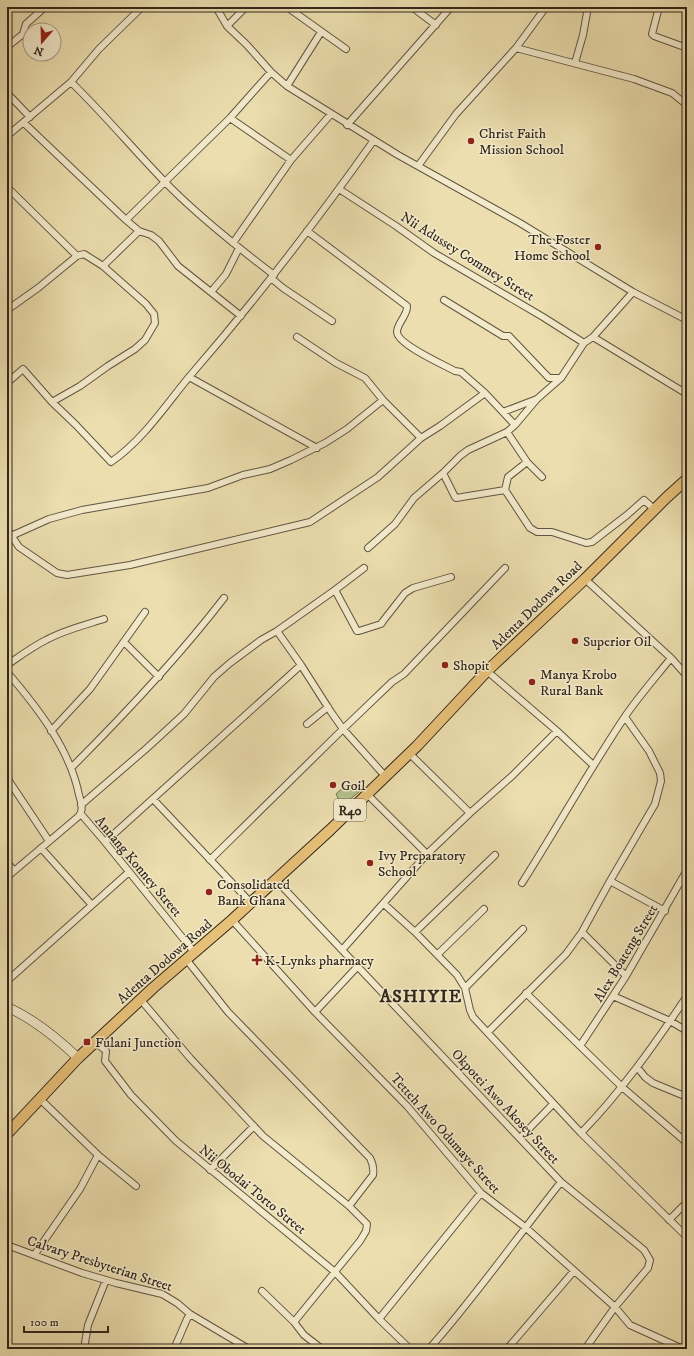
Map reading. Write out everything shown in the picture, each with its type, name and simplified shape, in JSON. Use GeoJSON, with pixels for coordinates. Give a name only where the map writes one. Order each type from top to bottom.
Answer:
{"type":"FeatureCollection","features":[{"type":"Feature","properties":{"kind":"main road","name":"Adenta Dodowa Road"},"geometry":{"type":"LineString","coordinates":[[7,1134],[78,1058],[330,830],[409,753],[487,671],[585,579],[654,509],[687,479]]}},
{"type":"Feature","properties":{"kind":"street"},"geometry":{"type":"LineString","coordinates":[[7,47],[23,34],[26,24],[45,7]]}},
{"type":"Feature","properties":{"kind":"street"},"geometry":{"type":"LineString","coordinates":[[7,136],[71,82],[99,48],[142,7]]}},
{"type":"Feature","properties":{"kind":"street"},"geometry":{"type":"LineString","coordinates":[[216,7],[227,26],[247,44],[271,72],[287,86],[347,124],[520,223],[633,292],[687,320]]}},
{"type":"Feature","properties":{"kind":"street"},"geometry":{"type":"LineString","coordinates":[[227,26],[246,7]]}},
{"type":"Feature","properties":{"kind":"street"},"geometry":{"type":"LineString","coordinates":[[287,7],[346,50]]}},
{"type":"Feature","properties":{"kind":"street"},"geometry":{"type":"LineString","coordinates":[[412,7],[436,25]]}},
{"type":"Feature","properties":{"kind":"street"},"geometry":{"type":"LineString","coordinates":[[347,124],[451,7]]}},
{"type":"Feature","properties":{"kind":"street"},"geometry":{"type":"LineString","coordinates":[[418,166],[456,114],[516,48],[546,7]]}},
{"type":"Feature","properties":{"kind":"street"},"geometry":{"type":"LineString","coordinates":[[575,63],[583,35],[588,7]]}},
{"type":"Feature","properties":{"kind":"street"},"geometry":{"type":"LineString","coordinates":[[659,7],[652,34],[687,48]]}},
{"type":"Feature","properties":{"kind":"street"},"geometry":{"type":"LineString","coordinates":[[287,86],[321,32]]}},
{"type":"Feature","properties":{"kind":"street"},"geometry":{"type":"LineString","coordinates":[[516,48],[634,79],[674,95],[687,105]]}},
{"type":"Feature","properties":{"kind":"street"},"geometry":{"type":"LineString","coordinates":[[126,220],[230,118],[271,72]]}},
{"type":"Feature","properties":{"kind":"street"},"geometry":{"type":"LineString","coordinates":[[71,82],[98,107],[166,182],[193,209],[272,276],[283,288],[332,321]]}},
{"type":"Feature","properties":{"kind":"street"},"geometry":{"type":"LineString","coordinates":[[7,93],[30,117]]}},
{"type":"Feature","properties":{"kind":"street"},"geometry":{"type":"LineString","coordinates":[[233,243],[291,160],[331,114]]}},
{"type":"Feature","properties":{"kind":"street"},"geometry":{"type":"LineString","coordinates":[[230,118],[291,160]]}},
{"type":"Feature","properties":{"kind":"street"},"geometry":{"type":"LineString","coordinates":[[24,123],[126,220],[139,231],[151,235],[159,241],[178,266],[241,316]]}},
{"type":"Feature","properties":{"kind":"street"},"geometry":{"type":"LineString","coordinates":[[7,383],[23,369],[52,402],[111,462],[145,430],[163,410],[241,316],[339,189],[374,140]]}},
{"type":"Feature","properties":{"kind":"street"},"geometry":{"type":"LineString","coordinates":[[7,187],[77,256]]}},
{"type":"Feature","properties":{"kind":"street","name":"Nii Adussey Commey Street"},"geometry":{"type":"LineString","coordinates":[[339,189],[434,253],[526,306],[584,343]]}},
{"type":"Feature","properties":{"kind":"street"},"geometry":{"type":"LineString","coordinates":[[103,266],[139,231]]}},
{"type":"Feature","properties":{"kind":"street"},"geometry":{"type":"LineString","coordinates":[[307,231],[406,306],[406,311],[398,326],[397,334],[399,338],[418,351],[455,371],[461,372],[485,393],[515,425]]}},
{"type":"Feature","properties":{"kind":"street"},"geometry":{"type":"LineString","coordinates":[[211,292],[226,274],[239,248]]}},
{"type":"Feature","properties":{"kind":"street"},"geometry":{"type":"LineString","coordinates":[[7,310],[38,288],[77,256],[84,254],[103,266],[146,304],[154,314],[155,323],[145,340],[135,349],[80,386],[52,402]]}},
{"type":"Feature","properties":{"kind":"street"},"geometry":{"type":"LineString","coordinates":[[368,548],[394,524],[414,498],[460,456],[468,450],[507,432],[515,425],[537,399],[561,378],[584,343],[593,337],[633,292]]}},
{"type":"Feature","properties":{"kind":"street"},"geometry":{"type":"LineString","coordinates":[[444,300],[503,336],[509,336],[548,378],[561,378]]}},
{"type":"Feature","properties":{"kind":"street"},"geometry":{"type":"LineString","coordinates":[[297,337],[336,363],[363,377],[383,400],[421,438]]}},
{"type":"Feature","properties":{"kind":"street"},"geometry":{"type":"LineString","coordinates":[[593,337],[687,394]]}},
{"type":"Feature","properties":{"kind":"street"},"geometry":{"type":"LineString","coordinates":[[189,377],[317,448]]}},
{"type":"Feature","properties":{"kind":"street"},"geometry":{"type":"LineString","coordinates":[[7,529],[19,547],[57,573],[67,575],[130,565],[305,524],[342,502],[378,477],[421,438],[485,393]]}},
{"type":"Feature","properties":{"kind":"street"},"geometry":{"type":"LineString","coordinates":[[503,412],[537,399]]}},
{"type":"Feature","properties":{"kind":"street"},"geometry":{"type":"LineString","coordinates":[[11,536],[49,519],[82,510],[208,488],[243,475],[270,469],[317,448],[346,429],[383,400]]}},
{"type":"Feature","properties":{"kind":"street"},"geometry":{"type":"LineString","coordinates":[[507,432],[528,462],[542,477]]}},
{"type":"Feature","properties":{"kind":"street"},"geometry":{"type":"LineString","coordinates":[[528,462],[508,477],[505,490],[533,531],[552,532],[586,543],[592,542],[644,500],[654,509]]}},
{"type":"Feature","properties":{"kind":"street"},"geometry":{"type":"LineString","coordinates":[[443,473],[454,498],[505,490]]}},
{"type":"Feature","properties":{"kind":"street"},"geometry":{"type":"LineString","coordinates":[[81,805],[184,714],[214,677],[230,663],[364,568]]}},
{"type":"Feature","properties":{"kind":"street"},"geometry":{"type":"LineString","coordinates":[[210,860],[392,682],[404,674],[504,568]]}},
{"type":"Feature","properties":{"kind":"street"},"geometry":{"type":"LineString","coordinates":[[335,590],[357,631],[359,631],[383,622],[405,593],[413,588],[451,576]]}},
{"type":"Feature","properties":{"kind":"street"},"geometry":{"type":"LineString","coordinates":[[585,579],[671,658],[687,676]]}},
{"type":"Feature","properties":{"kind":"street"},"geometry":{"type":"LineString","coordinates":[[71,768],[159,677],[193,638],[224,598]]}},
{"type":"Feature","properties":{"kind":"street"},"geometry":{"type":"LineString","coordinates":[[52,731],[90,689],[145,612]]}},
{"type":"Feature","properties":{"kind":"street"},"geometry":{"type":"LineString","coordinates":[[7,665],[46,640],[68,630],[104,619]]}},
{"type":"Feature","properties":{"kind":"street"},"geometry":{"type":"LineString","coordinates":[[277,631],[343,729],[385,776]]}},
{"type":"Feature","properties":{"kind":"street"},"geometry":{"type":"LineString","coordinates":[[124,642],[159,677]]}},
{"type":"Feature","properties":{"kind":"street"},"geometry":{"type":"LineString","coordinates":[[522,883],[593,765],[637,699],[671,658]]}},
{"type":"Feature","properties":{"kind":"street"},"geometry":{"type":"LineString","coordinates":[[105,842],[301,665]]}},
{"type":"Feature","properties":{"kind":"street"},"geometry":{"type":"LineString","coordinates":[[487,671],[557,731],[593,765]]}},
{"type":"Feature","properties":{"kind":"street"},"geometry":{"type":"LineString","coordinates":[[7,672],[52,731],[71,768],[77,784],[81,805],[80,814],[7,878]]}},
{"type":"Feature","properties":{"kind":"street"},"geometry":{"type":"LineString","coordinates":[[307,724],[328,708]]}},
{"type":"Feature","properties":{"kind":"street"},"geometry":{"type":"LineString","coordinates":[[488,1032],[566,954],[582,932],[655,804],[661,781],[660,773],[649,751],[625,717]]}},
{"type":"Feature","properties":{"kind":"street"},"geometry":{"type":"LineString","coordinates":[[342,950],[427,854],[512,776],[557,731]]}},
{"type":"Feature","properties":{"kind":"street"},"geometry":{"type":"LineString","coordinates":[[409,753],[470,813]]}},
{"type":"Feature","properties":{"kind":"street"},"geometry":{"type":"LineString","coordinates":[[7,778],[49,841]]}},
{"type":"Feature","properties":{"kind":"street"},"geometry":{"type":"LineString","coordinates":[[367,794],[427,854]]}},
{"type":"Feature","properties":{"kind":"street"},"geometry":{"type":"LineString","coordinates":[[153,799],[251,903]]}},
{"type":"Feature","properties":{"kind":"street","name":"Annang Konney Street"},"geometry":{"type":"LineString","coordinates":[[80,814],[105,842],[194,952]]}},
{"type":"Feature","properties":{"kind":"street"},"geometry":{"type":"LineString","coordinates":[[41,848],[92,905]]}},
{"type":"Feature","properties":{"kind":"street"},"geometry":{"type":"LineString","coordinates":[[415,932],[495,855]]}},
{"type":"Feature","properties":{"kind":"street"},"geometry":{"type":"LineString","coordinates":[[7,862],[14,871]]}},
{"type":"Feature","properties":{"kind":"street","name":"Alex Boateng Street"},"geometry":{"type":"LineString","coordinates":[[580,1046],[626,976],[687,870]]}},
{"type":"Feature","properties":{"kind":"street"},"geometry":{"type":"LineString","coordinates":[[7,981],[129,872]]}},
{"type":"Feature","properties":{"kind":"street","name":"Okpotei Awo Akosey Street"},"geometry":{"type":"LineString","coordinates":[[276,880],[561,1182],[644,1250],[648,1256],[650,1260],[648,1268],[615,1307],[585,1349]]}},
{"type":"Feature","properties":{"kind":"street"},"geometry":{"type":"LineString","coordinates":[[610,881],[664,911]]}},
{"type":"Feature","properties":{"kind":"street"},"geometry":{"type":"LineString","coordinates":[[384,904],[438,954],[457,975],[465,988],[473,1017],[581,1133],[687,1237]]}},
{"type":"Feature","properties":{"kind":"street"},"geometry":{"type":"LineString","coordinates":[[438,954],[484,909]]}},
{"type":"Feature","properties":{"kind":"street","name":"Tetteh Awo Odumaye Street"},"geometry":{"type":"LineString","coordinates":[[232,920],[315,1012],[407,1106],[481,1193],[525,1226],[615,1307],[630,1325],[683,1349]]}},
{"type":"Feature","properties":{"kind":"street"},"geometry":{"type":"LineString","coordinates":[[465,988],[523,929]]}},
{"type":"Feature","properties":{"kind":"street"},"geometry":{"type":"LineString","coordinates":[[582,932],[626,976]]}},
{"type":"Feature","properties":{"kind":"street"},"geometry":{"type":"LineString","coordinates":[[186,959],[228,1012],[370,1158],[373,1165],[373,1175],[349,1206]]}},
{"type":"Feature","properties":{"kind":"street"},"geometry":{"type":"LineString","coordinates":[[315,1012],[358,966]]}},
{"type":"Feature","properties":{"kind":"street"},"geometry":{"type":"LineString","coordinates":[[526,993],[622,1087],[687,1142]]}},
{"type":"Feature","properties":{"kind":"street"},"geometry":{"type":"LineString","coordinates":[[613,996],[670,1021],[687,1031]]}},
{"type":"Feature","properties":{"kind":"street"},"geometry":{"type":"LineString","coordinates":[[581,1133],[597,1117],[622,1087],[687,996]]}},
{"type":"Feature","properties":{"kind":"street"},"geometry":{"type":"LineString","coordinates":[[141,1000],[190,1058],[263,1136],[349,1206],[367,1224],[366,1231],[360,1241],[294,1322]]}},
{"type":"Feature","properties":{"kind":"street"},"geometry":{"type":"LineString","coordinates":[[7,1007],[28,1018],[47,1031],[78,1058]]}},
{"type":"Feature","properties":{"kind":"street","name":"Nii Obodai Torto Street"},"geometry":{"type":"LineString","coordinates":[[93,1044],[100,1046],[106,1051],[105,1061],[131,1095],[176,1141],[335,1272],[379,1319],[410,1349]]}},
{"type":"Feature","properties":{"kind":"street"},"geometry":{"type":"LineString","coordinates":[[636,1067],[653,1083],[687,1097]]}},
{"type":"Feature","properties":{"kind":"street"},"geometry":{"type":"LineString","coordinates":[[39,1098],[98,1155],[136,1186]]}},
{"type":"Feature","properties":{"kind":"street"},"geometry":{"type":"LineString","coordinates":[[520,1138],[553,1104]]}},
{"type":"Feature","properties":{"kind":"street"},"geometry":{"type":"LineString","coordinates":[[210,1170],[254,1126]]}},
{"type":"Feature","properties":{"kind":"street"},"geometry":{"type":"LineString","coordinates":[[35,1254],[80,1189],[98,1155]]}},
{"type":"Feature","properties":{"kind":"street"},"geometry":{"type":"LineString","coordinates":[[429,1349],[561,1182]]}},
{"type":"Feature","properties":{"kind":"street"},"geometry":{"type":"LineString","coordinates":[[379,1319],[481,1193]]}},
{"type":"Feature","properties":{"kind":"street"},"geometry":{"type":"LineString","coordinates":[[669,1220],[687,1202]]}},
{"type":"Feature","properties":{"kind":"street","name":"Calvary Presbyterian Street"},"geometry":{"type":"LineString","coordinates":[[7,1245],[35,1254],[82,1273],[162,1294],[177,1303],[190,1314],[249,1349]]}},
{"type":"Feature","properties":{"kind":"street"},"geometry":{"type":"LineString","coordinates":[[507,1349],[574,1271]]}},
{"type":"Feature","properties":{"kind":"street"},"geometry":{"type":"LineString","coordinates":[[84,1349],[88,1325],[106,1280]]}},
{"type":"Feature","properties":{"kind":"street"},"geometry":{"type":"LineString","coordinates":[[262,1291],[294,1322],[304,1335],[322,1349]]}},
{"type":"Feature","properties":{"kind":"street"},"geometry":{"type":"LineString","coordinates":[[174,1349],[190,1314]]}},
{"type":"Feature","properties":{"kind":"green space"},"geometry":{"type":"Polygon","coordinates":[[[346,785],[359,789],[360,791],[342,806],[336,794],[346,785]]]}},
{"type":"Feature","properties":{"kind":"place","name":"Christ Faith Mission School"},"geometry":{"type":"Point","coordinates":[471,141]}},
{"type":"Feature","properties":{"kind":"place","name":"The Foster Home School"},"geometry":{"type":"Point","coordinates":[598,247]}},
{"type":"Feature","properties":{"kind":"place","name":"Superior Oil"},"geometry":{"type":"Point","coordinates":[575,641]}},
{"type":"Feature","properties":{"kind":"place","name":"Shopit"},"geometry":{"type":"Point","coordinates":[445,665]}},
{"type":"Feature","properties":{"kind":"place","name":"Manya Krobo Rural Bank"},"geometry":{"type":"Point","coordinates":[532,682]}},
{"type":"Feature","properties":{"kind":"place","name":"Goil"},"geometry":{"type":"Point","coordinates":[333,785]}},
{"type":"Feature","properties":{"kind":"place","name":"Ivy Preparatory School"},"geometry":{"type":"Point","coordinates":[370,863]}},
{"type":"Feature","properties":{"kind":"place","name":"Consolidated Bank Ghana"},"geometry":{"type":"Point","coordinates":[209,892]}},
{"type":"Feature","properties":{"kind":"place","name":"K-Lynks pharmacy"},"geometry":{"type":"Point","coordinates":[257,960]}},
{"type":"Feature","properties":{"kind":"place","name":"Fulani Junction"},"geometry":{"type":"Point","coordinates":[87,1042]}},
{"type":"Feature","properties":{"kind":"district","name":"ASHIYIE"},"geometry":{"type":"Point","coordinates":[421,996]}}]}
